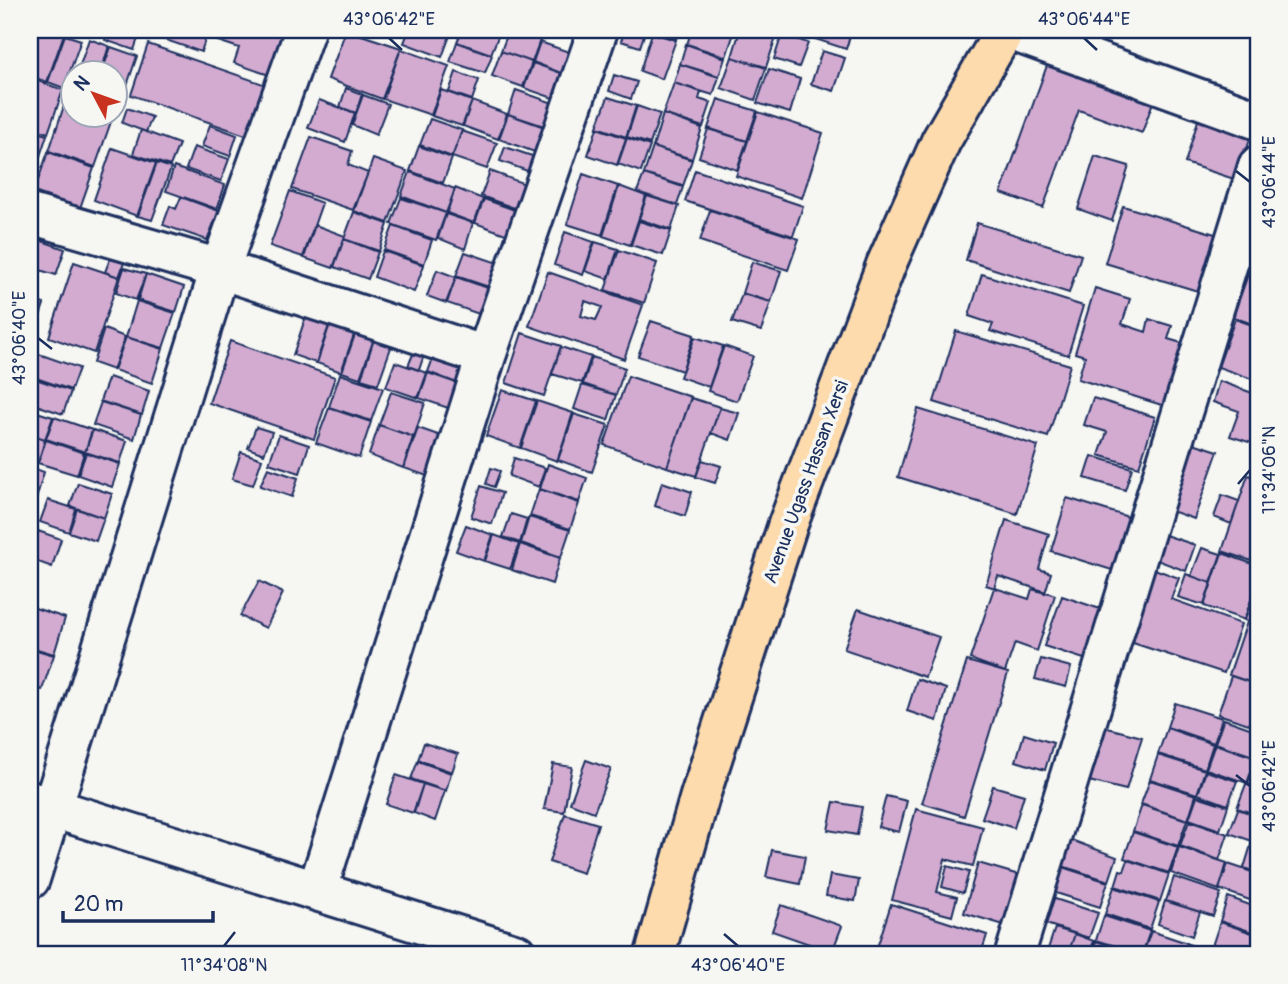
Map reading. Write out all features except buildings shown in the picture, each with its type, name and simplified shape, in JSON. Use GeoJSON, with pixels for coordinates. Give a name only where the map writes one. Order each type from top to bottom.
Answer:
{"type":"FeatureCollection","features":[{"type":"Feature","properties":{"kind":"main road","name":"Avenue Ugass Hassan Xersi"},"geometry":{"type":"LineString","coordinates":[[656,954],[700,796],[788,524],[876,291],[941,141],[1007,30]]}},
{"type":"Feature","properties":{"kind":"street"},"geometry":{"type":"LineString","coordinates":[[30,879],[41,805],[220,269],[305,30]]}},
{"type":"Feature","properties":{"kind":"street"},"geometry":{"type":"LineString","coordinates":[[317,891],[486,356],[598,30]]}},
{"type":"Feature","properties":{"kind":"street"},"geometry":{"type":"LineString","coordinates":[[1007,30],[1258,120]]}},
{"type":"Feature","properties":{"kind":"street"},"geometry":{"type":"LineString","coordinates":[[1015,954],[1258,166]]}},
{"type":"Feature","properties":{"kind":"street"},"geometry":{"type":"LineString","coordinates":[[30,214],[220,269],[486,356]]}},
{"type":"Feature","properties":{"kind":"street"},"geometry":{"type":"LineString","coordinates":[[41,805],[517,954]]}}]}
